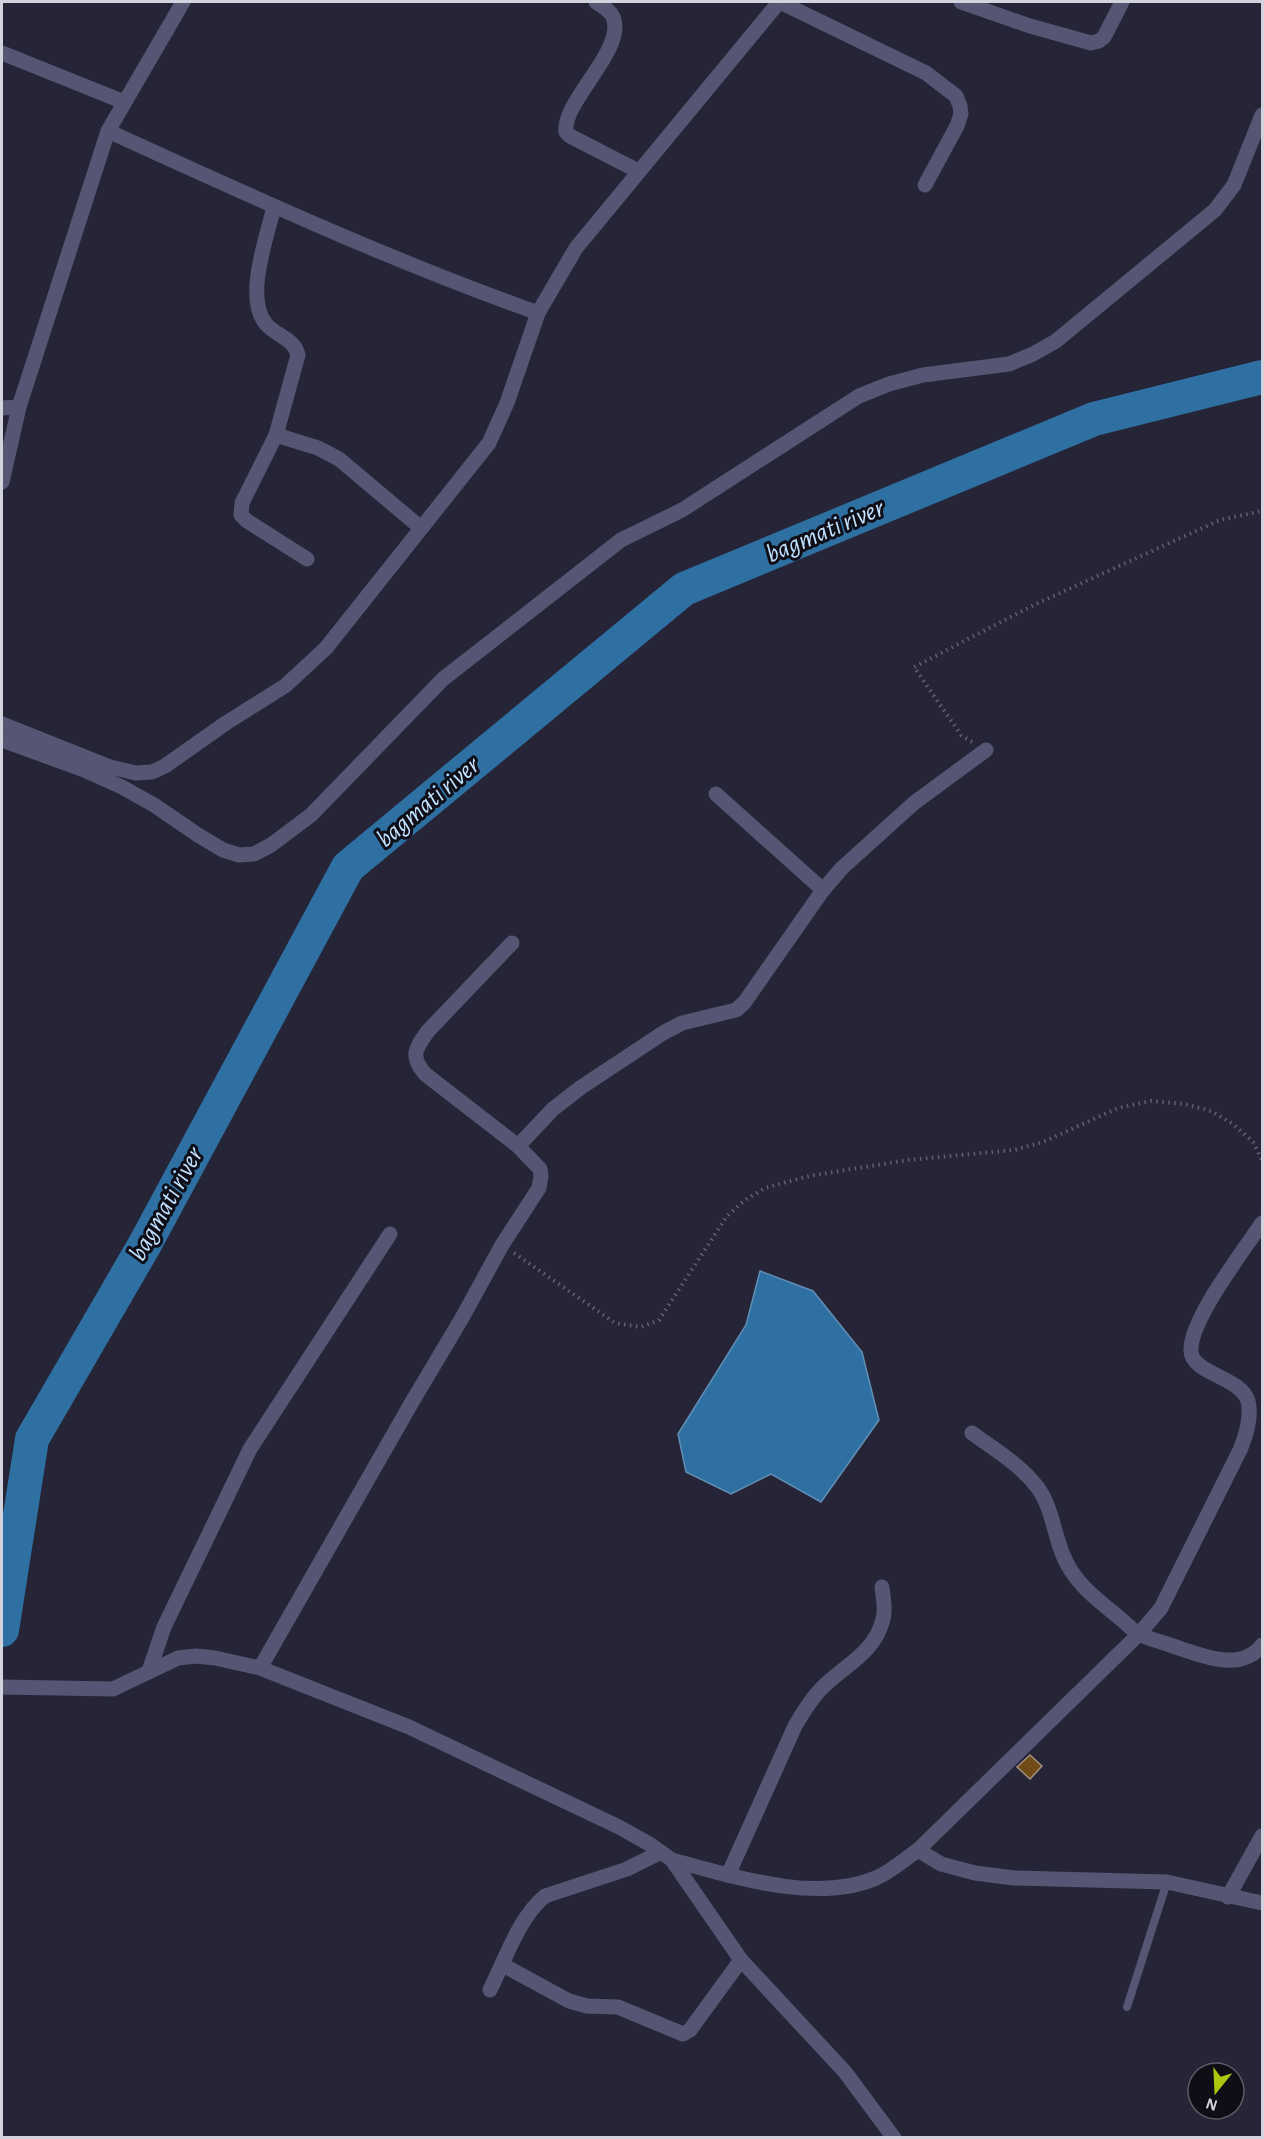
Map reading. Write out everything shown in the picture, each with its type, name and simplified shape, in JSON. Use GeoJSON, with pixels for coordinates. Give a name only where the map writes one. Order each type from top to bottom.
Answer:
{"type":"FeatureCollection","features":[{"type":"Feature","properties":{"kind":"street"},"geometry":{"type":"LineString","coordinates":[[2,482],[19,407],[108,131],[183,2]]}},
{"type":"Feature","properties":{"kind":"street"},"geometry":{"type":"LineString","coordinates":[[596,2],[613,18],[614,33],[598,67],[566,120],[566,132],[638,171]]}},
{"type":"Feature","properties":{"kind":"street"},"geometry":{"type":"LineString","coordinates":[[2,729],[110,767],[136,774],[152,772],[165,766],[226,723],[285,686],[326,648],[489,443],[507,404],[538,313],[576,248],[779,2],[926,73],[956,96],[961,114],[957,126],[925,186]]}},
{"type":"Feature","properties":{"kind":"street"},"geometry":{"type":"LineString","coordinates":[[961,2],[1030,26],[1091,43],[1104,37],[1122,2]]}},
{"type":"Feature","properties":{"kind":"street"},"geometry":{"type":"LineString","coordinates":[[2,53],[124,102]]}},
{"type":"Feature","properties":{"kind":"street"},"geometry":{"type":"LineString","coordinates":[[2,729],[122,787],[223,850],[239,855],[254,854],[272,845],[311,815],[443,680],[621,540],[682,510],[859,396],[889,384],[923,375],[1009,364],[1056,341],[1215,210],[1234,185],[1263,115]]}},
{"type":"Feature","properties":{"kind":"street"},"geometry":{"type":"LineString","coordinates":[[108,131],[274,207],[468,288],[538,313]]}},
{"type":"Feature","properties":{"kind":"street"},"geometry":{"type":"LineString","coordinates":[[274,207],[259,272],[258,307],[261,318],[268,327],[291,342],[297,348],[298,356],[276,435],[244,497],[240,510],[246,521],[307,559]]}},
{"type":"Feature","properties":{"kind":"street"},"geometry":{"type":"LineString","coordinates":[[2,408],[19,407]]}},
{"type":"Feature","properties":{"kind":"street"},"geometry":{"type":"LineString","coordinates":[[276,435],[318,448],[339,459],[421,528]]}},
{"type":"Feature","properties":{"kind":"street"},"geometry":{"type":"LineString","coordinates":[[518,1146],[562,1102],[580,1088],[663,1034],[682,1023],[735,1010],[744,1003],[823,890],[842,868],[914,803],[986,750]]}},
{"type":"Feature","properties":{"kind":"street"},"geometry":{"type":"LineString","coordinates":[[716,794],[823,890]]}},
{"type":"Feature","properties":{"kind":"street"},"geometry":{"type":"LineString","coordinates":[[260,1668],[502,1245],[539,1188],[540,1169],[518,1146],[425,1074],[417,1064],[415,1054],[428,1031],[512,943]]}},
{"type":"Feature","properties":{"kind":"street"},"geometry":{"type":"LineString","coordinates":[[2,1687],[113,1689],[178,1658],[196,1656],[215,1658],[260,1668],[439,1741],[620,1827],[666,1856],[728,1875],[792,1887],[837,1889],[876,1878],[918,1850],[1139,1634],[1161,1608],[1240,1450],[1248,1428],[1248,1399],[1235,1385],[1196,1362],[1191,1354],[1192,1335],[1201,1314],[1263,1223]]}},
{"type":"Feature","properties":{"kind":"street"},"geometry":{"type":"LineString","coordinates":[[149,1671],[164,1627],[250,1449],[390,1234]]}},
{"type":"Feature","properties":{"kind":"street"},"geometry":{"type":"LineString","coordinates":[[972,1433],[1016,1464],[1031,1479],[1046,1502],[1061,1552],[1069,1567],[1091,1594],[1139,1634],[1214,1658],[1233,1661],[1248,1658],[1260,1652]]}},
{"type":"Feature","properties":{"kind":"street"},"geometry":{"type":"LineString","coordinates":[[728,1875],[795,1726],[819,1691],[862,1655],[874,1641],[884,1617],[882,1587]]}},
{"type":"Feature","properties":{"kind":"street"},"geometry":{"type":"LineString","coordinates":[[1228,1896],[1263,1836]]}},
{"type":"Feature","properties":{"kind":"street"},"geometry":{"type":"LineString","coordinates":[[918,1850],[941,1864],[975,1873],[1014,1878],[1167,1882],[1263,1903]]}},
{"type":"Feature","properties":{"kind":"street"},"geometry":{"type":"LineString","coordinates":[[666,1856],[741,1960],[845,2072],[894,2138]]}},
{"type":"Feature","properties":{"kind":"street"},"geometry":{"type":"LineString","coordinates":[[490,1990],[526,1917],[534,1905],[545,1896],[666,1856]]}},
{"type":"Feature","properties":{"kind":"street"},"geometry":{"type":"LineString","coordinates":[[503,1965],[569,2001],[587,2006],[618,2007],[683,2034],[690,2030],[741,1960]]}},
{"type":"Feature","properties":{"kind":"lane"},"geometry":{"type":"LineString","coordinates":[[1127,2007],[1167,1882]]}},
{"type":"Feature","properties":{"kind":"path"},"geometry":{"type":"LineString","coordinates":[[986,750],[961,735],[914,667],[1036,604],[1220,520],[1263,511]]}},
{"type":"Feature","properties":{"kind":"path"},"geometry":{"type":"LineString","coordinates":[[502,1245],[615,1323],[641,1327],[659,1320],[727,1216],[745,1200],[765,1188],[808,1176],[908,1160],[1014,1150],[1043,1142],[1118,1108],[1151,1101],[1184,1104],[1210,1111],[1233,1124],[1253,1142],[1263,1160]]}},
{"type":"Feature","properties":{"kind":"water"},"geometry":{"type":"Polygon","coordinates":[[[760,1271],[813,1291],[862,1352],[879,1420],[821,1502],[771,1474],[731,1494],[686,1472],[678,1434],[746,1325],[760,1271]]]}},
{"type":"Feature","properties":{"kind":"building"},"geometry":{"type":"Polygon","coordinates":[[[1030,1755],[1042,1766],[1030,1779],[1017,1767],[1030,1755]]]}},
{"type":"Feature","properties":{"kind":"waterway","name":"bagmati river"},"geometry":{"type":"LineString","coordinates":[[2,1630],[32,1439],[145,1244],[348,867],[684,589],[1094,419],[1262,377]]}}]}
